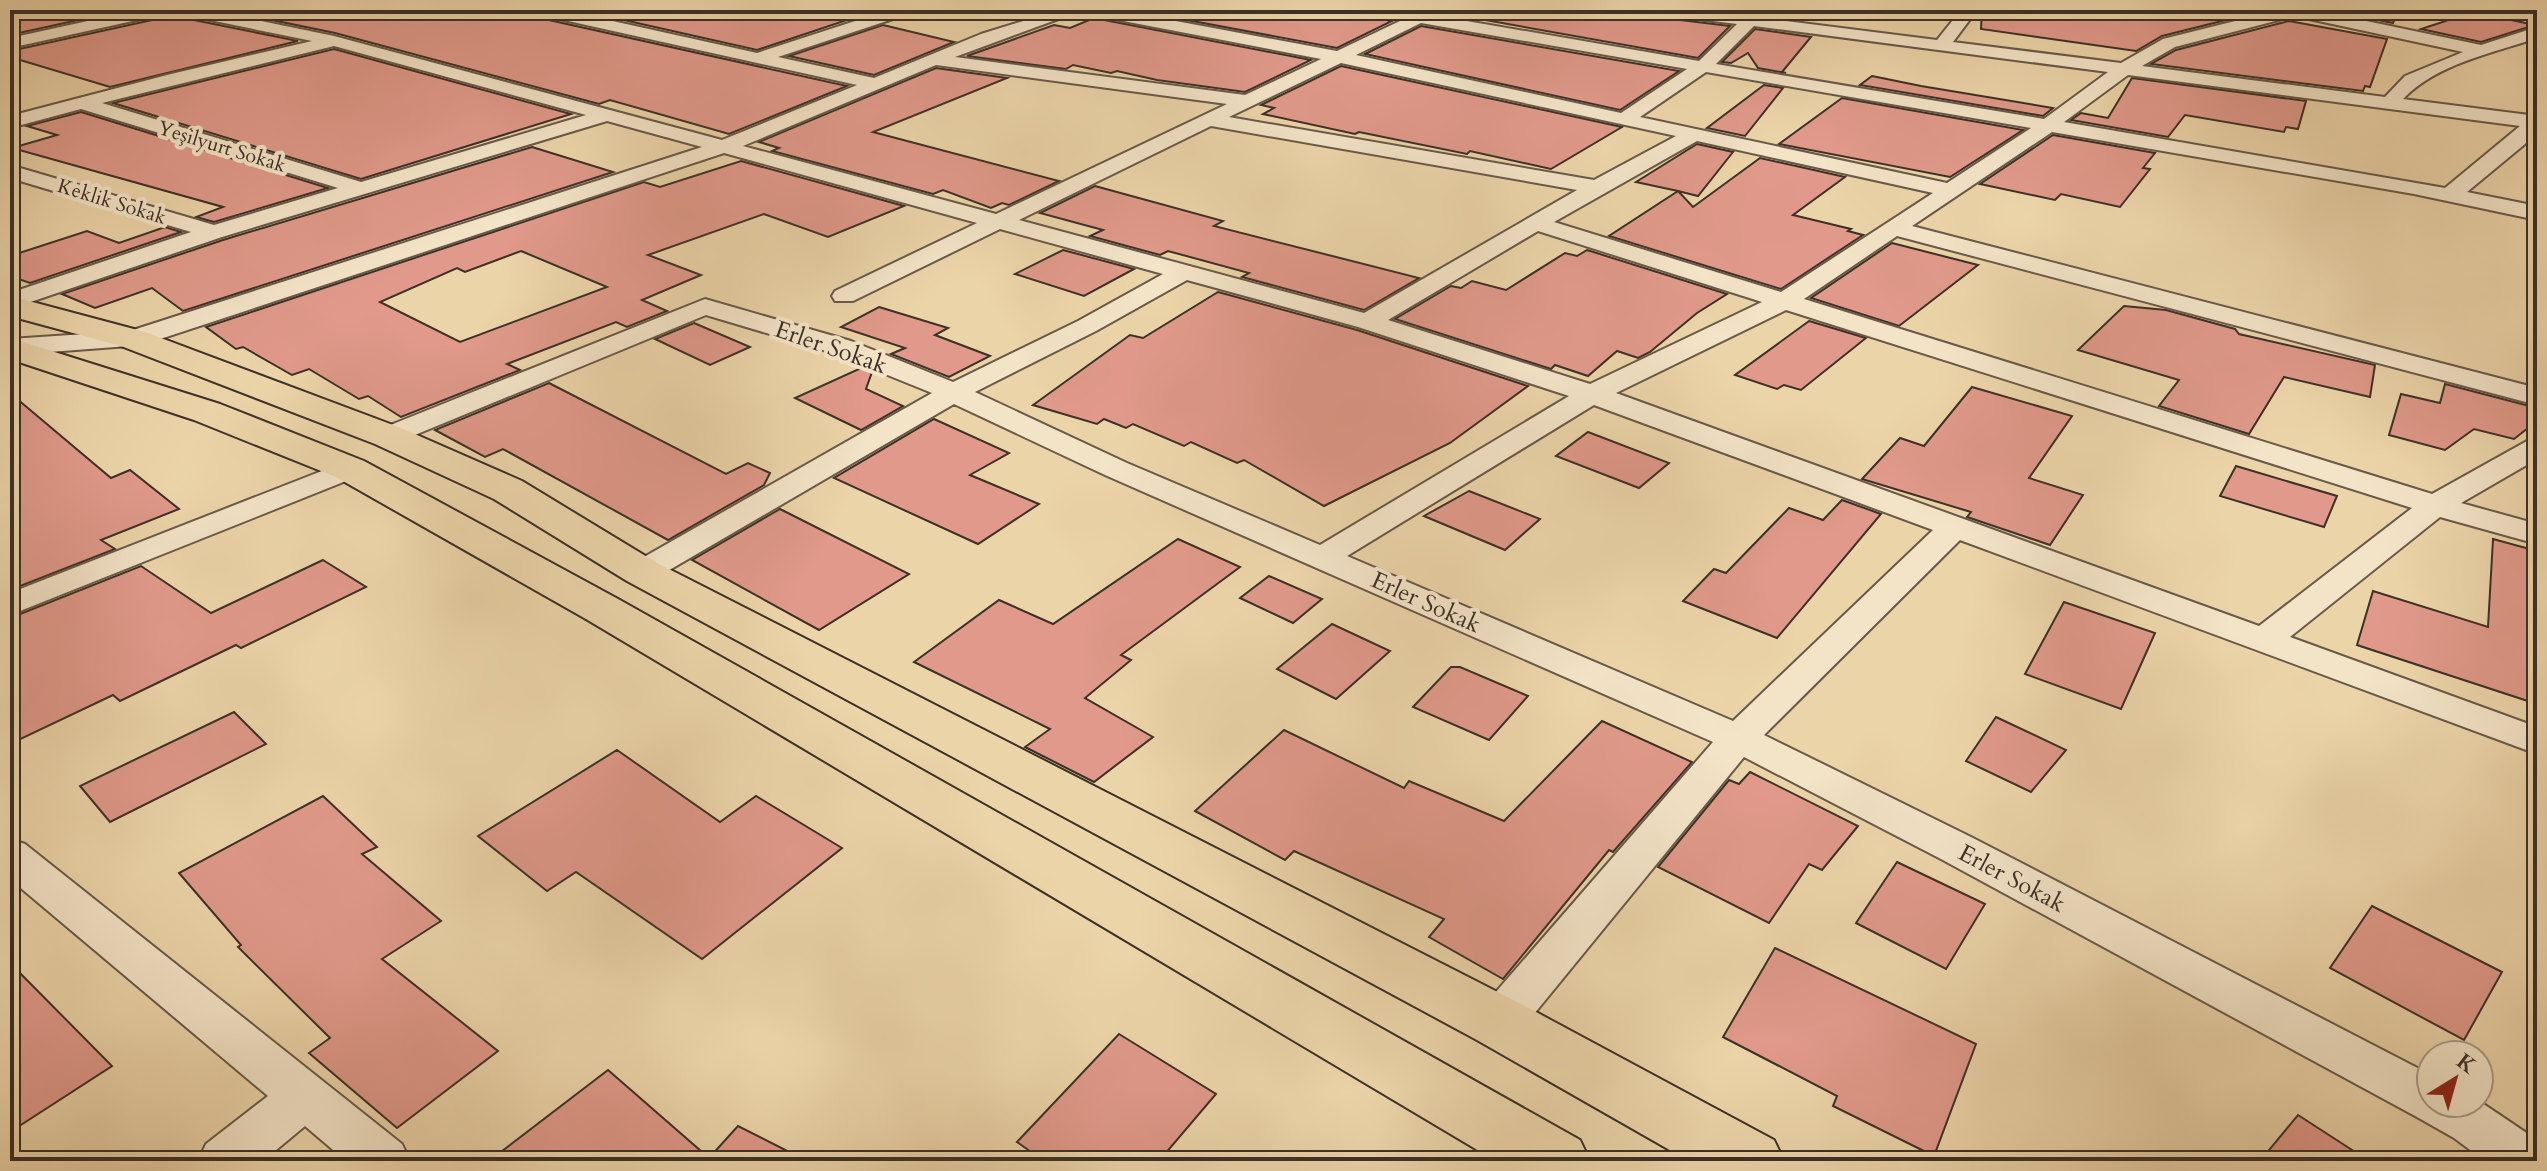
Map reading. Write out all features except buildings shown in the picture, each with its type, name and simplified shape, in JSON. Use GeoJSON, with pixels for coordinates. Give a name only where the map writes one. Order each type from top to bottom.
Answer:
{"type":"FeatureCollection","features":[{"type":"Feature","properties":{"kind":"main road"},"geometry":{"type":"LineString","coordinates":[[10,304],[133,339],[388,436],[508,490],[642,572],[1499,1022],[1750,1161]]}},
{"type":"Feature","properties":{"kind":"main road"},"geometry":{"type":"LineString","coordinates":[[10,347],[207,412],[350,469],[602,609],[1556,1161]]}},
{"type":"Feature","properties":{"kind":"street"},"geometry":{"type":"LineString","coordinates":[[10,43],[160,10]]}},
{"type":"Feature","properties":{"kind":"street"},"geometry":{"type":"LineString","coordinates":[[185,10],[334,41],[1367,322],[1592,394],[2537,741]]}},
{"type":"Feature","properties":{"kind":"street"},"geometry":{"type":"LineString","coordinates":[[541,10],[876,84]]}},
{"type":"Feature","properties":{"kind":"street"},"geometry":{"type":"LineString","coordinates":[[759,58],[903,10]]}},
{"type":"Feature","properties":{"kind":"street"},"geometry":{"type":"LineString","coordinates":[[10,347],[133,339],[726,146],[987,38],[1075,10]]}},
{"type":"Feature","properties":{"kind":"street"},"geometry":{"type":"LineString","coordinates":[[1092,10],[1339,57],[1950,190]]}},
{"type":"Feature","properties":{"kind":"street"},"geometry":{"type":"LineString","coordinates":[[1371,10],[1427,14],[2537,213]]}},
{"type":"Feature","properties":{"kind":"street"},"geometry":{"type":"LineString","coordinates":[[1664,10],[1755,16],[1940,47],[2127,67],[2536,122]]}},
{"type":"Feature","properties":{"kind":"street"},"geometry":{"type":"LineString","coordinates":[[1940,47],[1969,10]]}},
{"type":"Feature","properties":{"kind":"street"},"geometry":{"type":"LineString","coordinates":[[1323,557],[1592,394],[1784,301],[2046,127],[2127,67],[2169,43],[2295,10],[2483,51]]}},
{"type":"Feature","properties":{"kind":"street"},"geometry":{"type":"LineString","coordinates":[[254,22],[292,13]]}},
{"type":"Feature","properties":{"kind":"street"},"geometry":{"type":"LineString","coordinates":[[844,296],[1427,14]]}},
{"type":"Feature","properties":{"kind":"street"},"geometry":{"type":"LineString","coordinates":[[1624,119],[1704,66],[1755,16]]}},
{"type":"Feature","properties":{"kind":"street"},"geometry":{"type":"LineString","coordinates":[[2390,102],[2411,80],[2537,32]]}},
{"type":"Feature","properties":{"kind":"street"},"geometry":{"type":"LineString","coordinates":[[10,122],[334,41]]}},
{"type":"Feature","properties":{"kind":"street"},"geometry":{"type":"LineString","coordinates":[[935,60],[1248,101]]}},
{"type":"Feature","properties":{"kind":"street","name":"Yeşilyurt Sokak"},"geometry":{"type":"LineString","coordinates":[[81,103],[363,189]]}},
{"type":"Feature","properties":{"kind":"street"},"geometry":{"type":"LineString","coordinates":[[10,304],[214,232],[604,116]]}},
{"type":"Feature","properties":{"kind":"street"},"geometry":{"type":"LineString","coordinates":[[1210,120],[1597,187]]}},
{"type":"Feature","properties":{"kind":"street"},"geometry":{"type":"LineString","coordinates":[[2450,195],[2536,122]]}},
{"type":"Feature","properties":{"kind":"street"},"geometry":{"type":"LineString","coordinates":[[1367,322],[1597,187],[1695,134]]}},
{"type":"Feature","properties":{"kind":"street"},"geometry":{"type":"LineString","coordinates":[[2516,141],[2537,152]]}},
{"type":"Feature","properties":{"kind":"street","name":"Keklik Sokak"},"geometry":{"type":"LineString","coordinates":[[10,171],[214,232]]}},
{"type":"Feature","properties":{"kind":"street"},"geometry":{"type":"LineString","coordinates":[[1535,223],[2434,506],[2537,534]]}},
{"type":"Feature","properties":{"kind":"street"},"geometry":{"type":"LineString","coordinates":[[1894,228],[2537,397]]}},
{"type":"Feature","properties":{"kind":"street"},"geometry":{"type":"LineString","coordinates":[[642,572],[954,392],[1087,326],[1184,272]]}},
{"type":"Feature","properties":{"kind":"street","name":"Erler Sokak"},"geometry":{"type":"LineString","coordinates":[[388,436],[705,307],[842,347],[954,392],[1009,420],[1738,738],[1956,848],[2415,1092]]}},
{"type":"Feature","properties":{"kind":"street"},"geometry":{"type":"LineString","coordinates":[[2264,640],[2434,506],[2537,447]]}},
{"type":"Feature","properties":{"kind":"street"},"geometry":{"type":"LineString","coordinates":[[10,605],[350,469]]}},
{"type":"Feature","properties":{"kind":"street"},"geometry":{"type":"LineString","coordinates":[[1499,1022],[1738,738],[1956,526]]}},
{"type":"Feature","properties":{"kind":"street"},"geometry":{"type":"LineString","coordinates":[[10,855],[303,1098],[384,1161]]}},
{"type":"Feature","properties":{"kind":"street"},"geometry":{"type":"LineString","coordinates":[[224,1161],[303,1098]]}},
{"type":"Feature","properties":{"kind":"street","name":"Erler Sokak"},"geometry":{"type":"LineString","coordinates":[[2466,1119],[2525,1161]]}}]}
